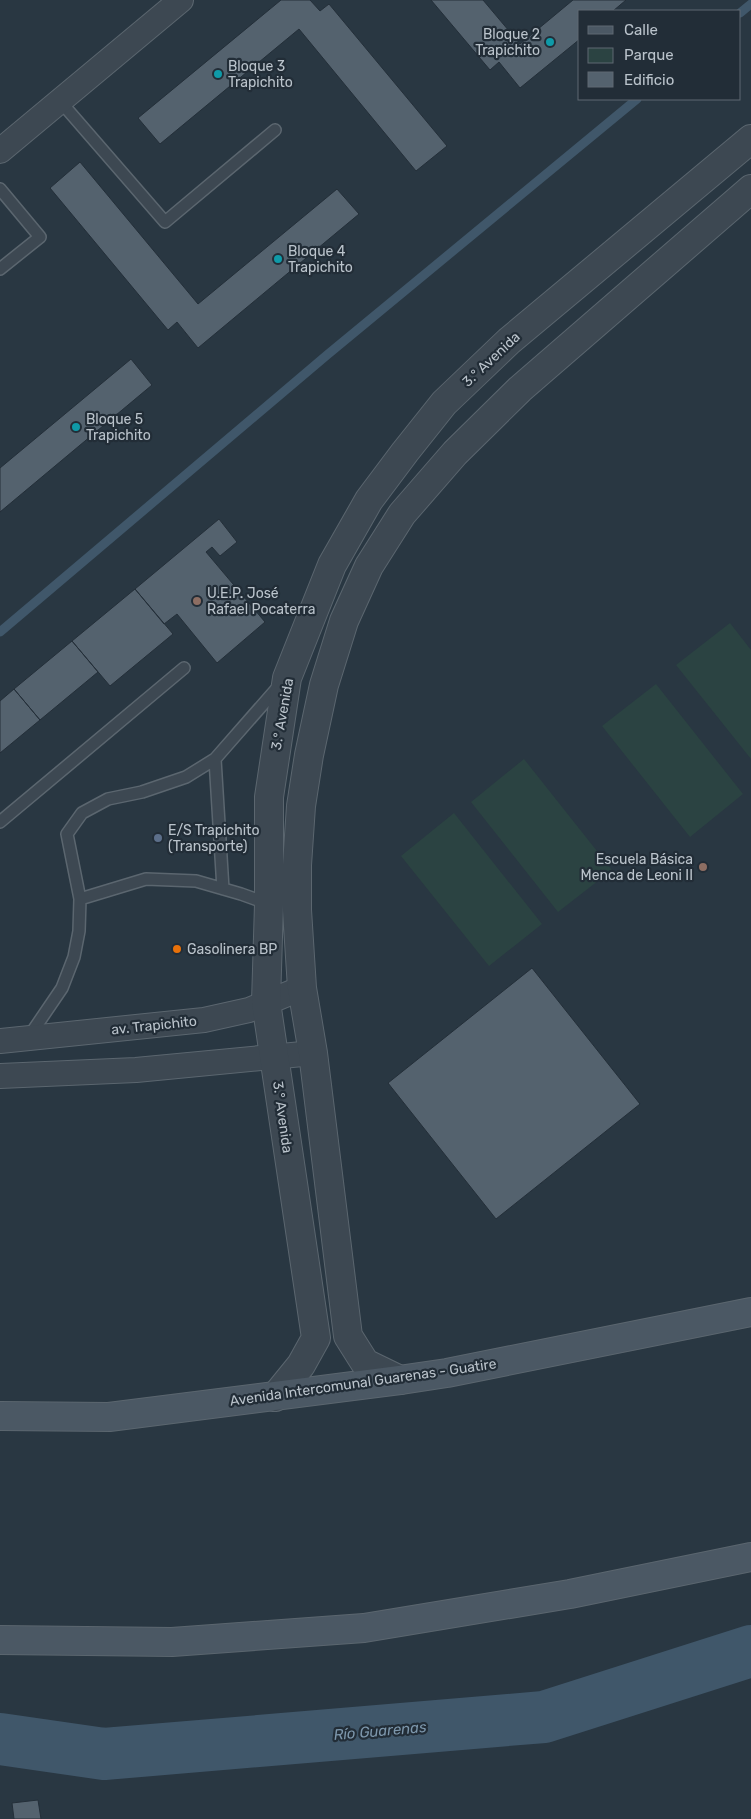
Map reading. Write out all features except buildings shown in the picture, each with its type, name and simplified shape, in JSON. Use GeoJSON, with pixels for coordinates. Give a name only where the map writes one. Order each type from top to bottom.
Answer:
{"type":"FeatureCollection","features":[{"type":"Feature","properties":{"kind":"main road","name":"Avenida Intercomunal Guarenas - Guatire"},"geometry":{"type":"LineString","coordinates":[[0,1416],[109,1417],[400,1380],[447,1373],[751,1312]]}},
{"type":"Feature","properties":{"kind":"main road"},"geometry":{"type":"LineString","coordinates":[[0,1640],[172,1642],[364,1628],[570,1594],[751,1557]]}},
{"type":"Feature","properties":{"kind":"street"},"geometry":{"type":"LineString","coordinates":[[0,151],[181,0]]}},
{"type":"Feature","properties":{"kind":"street","name":"3.° Avenida"},"geometry":{"type":"LineString","coordinates":[[275,1397],[301,1365],[316,1338],[266,1002],[269,904],[268,797],[287,678],[336,557],[369,500],[404,452],[444,404],[509,341],[751,139]]}},
{"type":"Feature","properties":{"kind":"street"},"geometry":{"type":"LineString","coordinates":[[400,1380],[365,1363],[348,1336],[313,1053],[302,988],[297,910],[297,864],[301,806],[309,755],[324,685],[344,620],[369,566],[402,514],[455,453],[520,389],[751,189]]}},
{"type":"Feature","properties":{"kind":"street","name":"av. Trapichito"},"geometry":{"type":"LineString","coordinates":[[0,1041],[204,1020],[249,1010],[302,988]]}},
{"type":"Feature","properties":{"kind":"street"},"geometry":{"type":"LineString","coordinates":[[0,1076],[136,1070],[313,1053]]}},
{"type":"Feature","properties":{"kind":"lane"},"geometry":{"type":"LineString","coordinates":[[60,101],[164,222],[275,130]]}},
{"type":"Feature","properties":{"kind":"lane"},"geometry":{"type":"LineString","coordinates":[[0,189],[40,237],[0,269]]}},
{"type":"Feature","properties":{"kind":"lane"},"geometry":{"type":"LineString","coordinates":[[0,822],[184,668]]}},
{"type":"Feature","properties":{"kind":"lane"},"geometry":{"type":"LineString","coordinates":[[28,1038],[62,988],[74,957],[79,931],[80,899],[67,834],[82,813],[108,798],[142,792],[186,777],[215,759],[287,678]]}},
{"type":"Feature","properties":{"kind":"lane"},"geometry":{"type":"LineString","coordinates":[[215,759],[223,889]]}},
{"type":"Feature","properties":{"kind":"lane"},"geometry":{"type":"LineString","coordinates":[[80,899],[146,879],[196,882],[269,904]]}},
{"type":"Feature","properties":{"kind":"green space"},"geometry":{"type":"Polygon","coordinates":[[[730,623],[751,650],[751,759],[676,665],[730,623]]]}},
{"type":"Feature","properties":{"kind":"green space"},"geometry":{"type":"Polygon","coordinates":[[[656,684],[743,794],[690,837],[602,726],[656,684]]]}},
{"type":"Feature","properties":{"kind":"green space"},"geometry":{"type":"Polygon","coordinates":[[[524,759],[612,870],[558,912],[471,802],[524,759]]]}},
{"type":"Feature","properties":{"kind":"green space"},"geometry":{"type":"Polygon","coordinates":[[[454,813],[542,924],[489,966],[401,856],[454,813]]]}},
{"type":"Feature","properties":{"kind":"waterway"},"geometry":{"type":"LineString","coordinates":[[741,12],[751,4]]}},
{"type":"Feature","properties":{"kind":"waterway"},"geometry":{"type":"LineString","coordinates":[[0,632],[327,355],[636,100]]}},
{"type":"Feature","properties":{"kind":"waterway","name":"Río Guarenas"},"geometry":{"type":"LineString","coordinates":[[0,1739],[104,1754],[544,1717],[751,1651]]}},
{"type":"Feature","properties":{"kind":"place","name":"Bloque 2 Trapichito"},"geometry":{"type":"Point","coordinates":[550,42]}},
{"type":"Feature","properties":{"kind":"place","name":"Bloque 3 Trapichito"},"geometry":{"type":"Point","coordinates":[218,74]}},
{"type":"Feature","properties":{"kind":"place","name":"Bloque 4 Trapichito"},"geometry":{"type":"Point","coordinates":[278,259]}},
{"type":"Feature","properties":{"kind":"place","name":"Bloque 5 Trapichito"},"geometry":{"type":"Point","coordinates":[76,427]}},
{"type":"Feature","properties":{"kind":"place","name":"U.E.P. José Rafael Pocaterra"},"geometry":{"type":"Point","coordinates":[197,601]}},
{"type":"Feature","properties":{"kind":"place","name":"E/S Trapichito (Transporte)"},"geometry":{"type":"Point","coordinates":[158,838]}},
{"type":"Feature","properties":{"kind":"place","name":"Escuela Básica Menca de Leoni II"},"geometry":{"type":"Point","coordinates":[703,867]}},
{"type":"Feature","properties":{"kind":"place","name":"Gasolinera BP"},"geometry":{"type":"Point","coordinates":[177,949]}}]}
